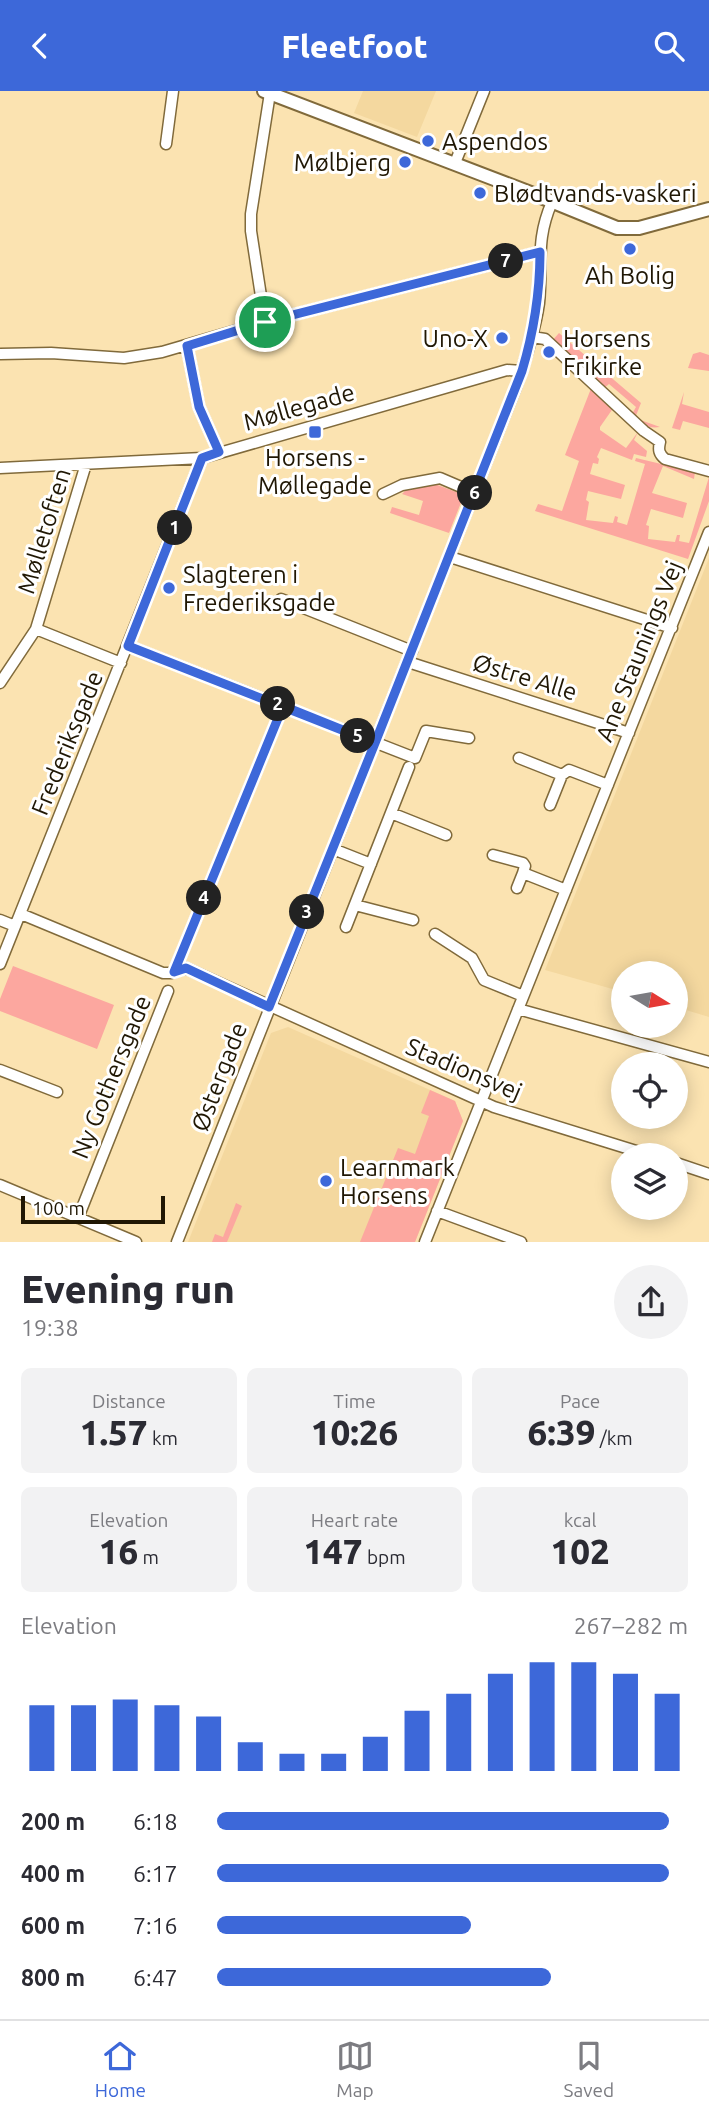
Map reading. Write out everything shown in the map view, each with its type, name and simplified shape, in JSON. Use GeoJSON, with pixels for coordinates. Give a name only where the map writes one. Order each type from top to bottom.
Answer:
{"type":"FeatureCollection","features":[{"type":"Feature","properties":{"kind":"street"},"geometry":{"type":"LineString","coordinates":[[166,144],[173,91]]}},
{"type":"Feature","properties":{"kind":"street"},"geometry":{"type":"LineString","coordinates":[[455,163],[484,91]]}},
{"type":"Feature","properties":{"kind":"street"},"geometry":{"type":"LineString","coordinates":[[265,322],[251,231],[251,214],[267,92],[455,163],[607,226],[634,229],[709,209]]}},
{"type":"Feature","properties":{"kind":"street","name":"Østergade"},"geometry":{"type":"LineString","coordinates":[[177,1242],[522,371],[538,305],[541,230],[552,202]]}},
{"type":"Feature","properties":{"kind":"street"},"geometry":{"type":"LineString","coordinates":[[0,354],[51,353],[124,358],[162,352],[265,322],[540,252]]}},
{"type":"Feature","properties":{"kind":"street"},"geometry":{"type":"LineString","coordinates":[[532,337],[545,339],[644,432],[660,442],[660,455],[665,459],[709,471]]}},
{"type":"Feature","properties":{"kind":"street"},"geometry":{"type":"LineString","coordinates":[[187,346],[199,407],[219,452]]}},
{"type":"Feature","properties":{"kind":"street","name":"Møllegade"},"geometry":{"type":"LineString","coordinates":[[0,468],[202,458],[507,370],[522,371]]}},
{"type":"Feature","properties":{"kind":"street","name":"Frederiksgade"},"geometry":{"type":"LineString","coordinates":[[0,964],[202,458]]}},
{"type":"Feature","properties":{"kind":"street","name":"Mølletoften"},"geometry":{"type":"LineString","coordinates":[[0,683],[36,629],[86,464]]}},
{"type":"Feature","properties":{"kind":"street"},"geometry":{"type":"LineString","coordinates":[[383,494],[402,485],[440,478],[475,493]]}},
{"type":"Feature","properties":{"kind":"street","name":"Ane Staunings Vej"},"geometry":{"type":"LineString","coordinates":[[425,1242],[709,532]]}},
{"type":"Feature","properties":{"kind":"street"},"geometry":{"type":"LineString","coordinates":[[450,557],[672,628]]}},
{"type":"Feature","properties":{"kind":"street"},"geometry":{"type":"LineString","coordinates":[[281,599],[412,652]]}},
{"type":"Feature","properties":{"kind":"street"},"geometry":{"type":"LineString","coordinates":[[36,629],[121,663]]}},
{"type":"Feature","properties":{"kind":"street"},"geometry":{"type":"LineString","coordinates":[[128,646],[415,758],[426,731],[469,738]]}},
{"type":"Feature","properties":{"kind":"street","name":"Østre Alle"},"geometry":{"type":"LineString","coordinates":[[408,662],[629,733]]}},
{"type":"Feature","properties":{"kind":"street"},"geometry":{"type":"LineString","coordinates":[[174,972],[283,706]]}},
{"type":"Feature","properties":{"kind":"street"},"geometry":{"type":"LineString","coordinates":[[519,758],[562,775]]}},
{"type":"Feature","properties":{"kind":"street"},"geometry":{"type":"LineString","coordinates":[[346,927],[409,767]]}},
{"type":"Feature","properties":{"kind":"street"},"geometry":{"type":"LineString","coordinates":[[550,806],[562,775],[569,771],[608,785]]}},
{"type":"Feature","properties":{"kind":"street"},"geometry":{"type":"LineString","coordinates":[[391,813],[446,835]]}},
{"type":"Feature","properties":{"kind":"street"},"geometry":{"type":"LineString","coordinates":[[333,849],[371,864]]}},
{"type":"Feature","properties":{"kind":"street"},"geometry":{"type":"LineString","coordinates":[[492,855],[523,863],[525,866],[517,888]]}},
{"type":"Feature","properties":{"kind":"street"},"geometry":{"type":"LineString","coordinates":[[523,873],[566,890]]}},
{"type":"Feature","properties":{"kind":"street"},"geometry":{"type":"LineString","coordinates":[[355,905],[413,920]]}},
{"type":"Feature","properties":{"kind":"street","name":"Stadionsvej"},"geometry":{"type":"LineString","coordinates":[[20,914],[163,973],[186,968],[481,1102],[611,1143]]}},
{"type":"Feature","properties":{"kind":"street"},"geometry":{"type":"LineString","coordinates":[[0,920],[15,926]]}},
{"type":"Feature","properties":{"kind":"street"},"geometry":{"type":"LineString","coordinates":[[435,934],[472,958],[484,980],[523,996]]}},
{"type":"Feature","properties":{"kind":"street","name":"Ny Gothersgade"},"geometry":{"type":"LineString","coordinates":[[78,1218],[168,991]]}},
{"type":"Feature","properties":{"kind":"street"},"geometry":{"type":"LineString","coordinates":[[518,1009],[709,1062]]}},
{"type":"Feature","properties":{"kind":"street"},"geometry":{"type":"LineString","coordinates":[[0,1070],[57,1092]]}},
{"type":"Feature","properties":{"kind":"street"},"geometry":{"type":"LineString","coordinates":[[688,1167],[709,1174]]}},
{"type":"Feature","properties":{"kind":"street"},"geometry":{"type":"LineString","coordinates":[[0,1185],[136,1242]]}},
{"type":"Feature","properties":{"kind":"street"},"geometry":{"type":"LineString","coordinates":[[437,1211],[521,1242]]}},
{"type":"Feature","properties":{"kind":"shaded area"},"geometry":{"type":"Polygon","coordinates":[[[363,91],[436,91],[417,137],[354,113],[363,91]]]}},
{"type":"Feature","properties":{"kind":"shaded area"},"geometry":{"type":"Polygon","coordinates":[[[559,333],[641,403],[635,418],[632,414],[636,407],[609,384],[603,389],[551,342],[559,333]]]}},
{"type":"Feature","properties":{"kind":"shaded area"},"geometry":{"type":"Polygon","coordinates":[[[700,352],[709,355],[709,371],[688,368],[693,354],[700,352]]]}},
{"type":"Feature","properties":{"kind":"shaded area"},"geometry":{"type":"Polygon","coordinates":[[[592,386],[614,407],[600,430],[626,448],[638,432],[634,440],[647,451],[646,457],[634,454],[632,460],[601,448],[597,457],[598,464],[593,463],[590,474],[625,485],[621,499],[588,491],[586,520],[613,523],[615,516],[618,517],[617,522],[627,525],[645,464],[635,461],[636,458],[695,472],[694,479],[663,466],[652,493],[687,503],[683,518],[651,509],[646,525],[649,526],[648,539],[675,542],[677,535],[680,535],[679,541],[689,543],[709,477],[709,501],[688,559],[535,511],[538,504],[562,511],[579,461],[565,455],[592,386]]]}},
{"type":"Feature","properties":{"kind":"shaded area"},"geometry":{"type":"Polygon","coordinates":[[[684,392],[682,404],[709,412],[709,428],[683,421],[680,430],[672,428],[684,392]]]}},
{"type":"Feature","properties":{"kind":"shaded area"},"geometry":{"type":"Polygon","coordinates":[[[635,418],[660,427],[648,426],[635,418]]]}},
{"type":"Feature","properties":{"kind":"shaded area"},"geometry":{"type":"Polygon","coordinates":[[[435,484],[464,495],[449,533],[390,513],[392,507],[419,515],[423,501],[402,494],[406,490],[435,484]]]}},
{"type":"Feature","properties":{"kind":"shaded area"},"geometry":{"type":"Polygon","coordinates":[[[709,558],[709,1017],[688,1011],[688,961],[611,961],[611,989],[545,970],[709,558]]]}},
{"type":"Feature","properties":{"kind":"shaded area"},"geometry":{"type":"Polygon","coordinates":[[[13,966],[114,1005],[97,1049],[0,1011],[0,999],[13,966]]]}},
{"type":"Feature","properties":{"kind":"shaded area","name":"Learnmark Horsens"},"geometry":{"type":"Polygon","coordinates":[[[288,1027],[455,1101],[463,1121],[415,1242],[188,1242],[271,1033],[288,1027]]]}},
{"type":"Feature","properties":{"kind":"shaded area"},"geometry":{"type":"Polygon","coordinates":[[[430,1090],[455,1101],[463,1121],[415,1242],[360,1242],[398,1148],[415,1154],[429,1116],[421,1113],[430,1090]]]}},
{"type":"Feature","properties":{"kind":"shaded area"},"geometry":{"type":"Polygon","coordinates":[[[236,1203],[242,1206],[227,1242],[212,1242],[215,1234],[223,1237],[236,1203]]]}},
{"type":"Feature","properties":{"kind":"place","name":"Aspendos"},"geometry":{"type":"Point","coordinates":[428,141]}},
{"type":"Feature","properties":{"kind":"place","name":"Mølbjerg"},"geometry":{"type":"Point","coordinates":[405,162]}},
{"type":"Feature","properties":{"kind":"place","name":"Blødtvands-vaskeri"},"geometry":{"type":"Point","coordinates":[480,193]}},
{"type":"Feature","properties":{"kind":"place","name":"Ah Bolig"},"geometry":{"type":"Point","coordinates":[630,249]}},
{"type":"Feature","properties":{"kind":"place","name":"Uno-X"},"geometry":{"type":"Point","coordinates":[502,338]}},
{"type":"Feature","properties":{"kind":"place","name":"Horsens Frikirke"},"geometry":{"type":"Point","coordinates":[549,352]}},
{"type":"Feature","properties":{"kind":"place","name":"Horsens - Møllegade"},"geometry":{"type":"Point","coordinates":[315,432]}},
{"type":"Feature","properties":{"kind":"place","name":"Slagteren i Frederiksgade"},"geometry":{"type":"Point","coordinates":[169,588]}},
{"type":"Feature","properties":{"kind":"place","name":"Learnmark Horsens"},"geometry":{"type":"Point","coordinates":[326,1181]}},
{"type":"Feature","properties":{"kind":"route"},"geometry":{"type":"LineString","coordinates":[[265,322],[187,346],[199,407],[219,452],[202,458],[128,646],[375,743],[269,1007],[186,968],[174,972],[283,706],[375,743],[522,371],[538,305],[540,252],[265,322]]}}]}
